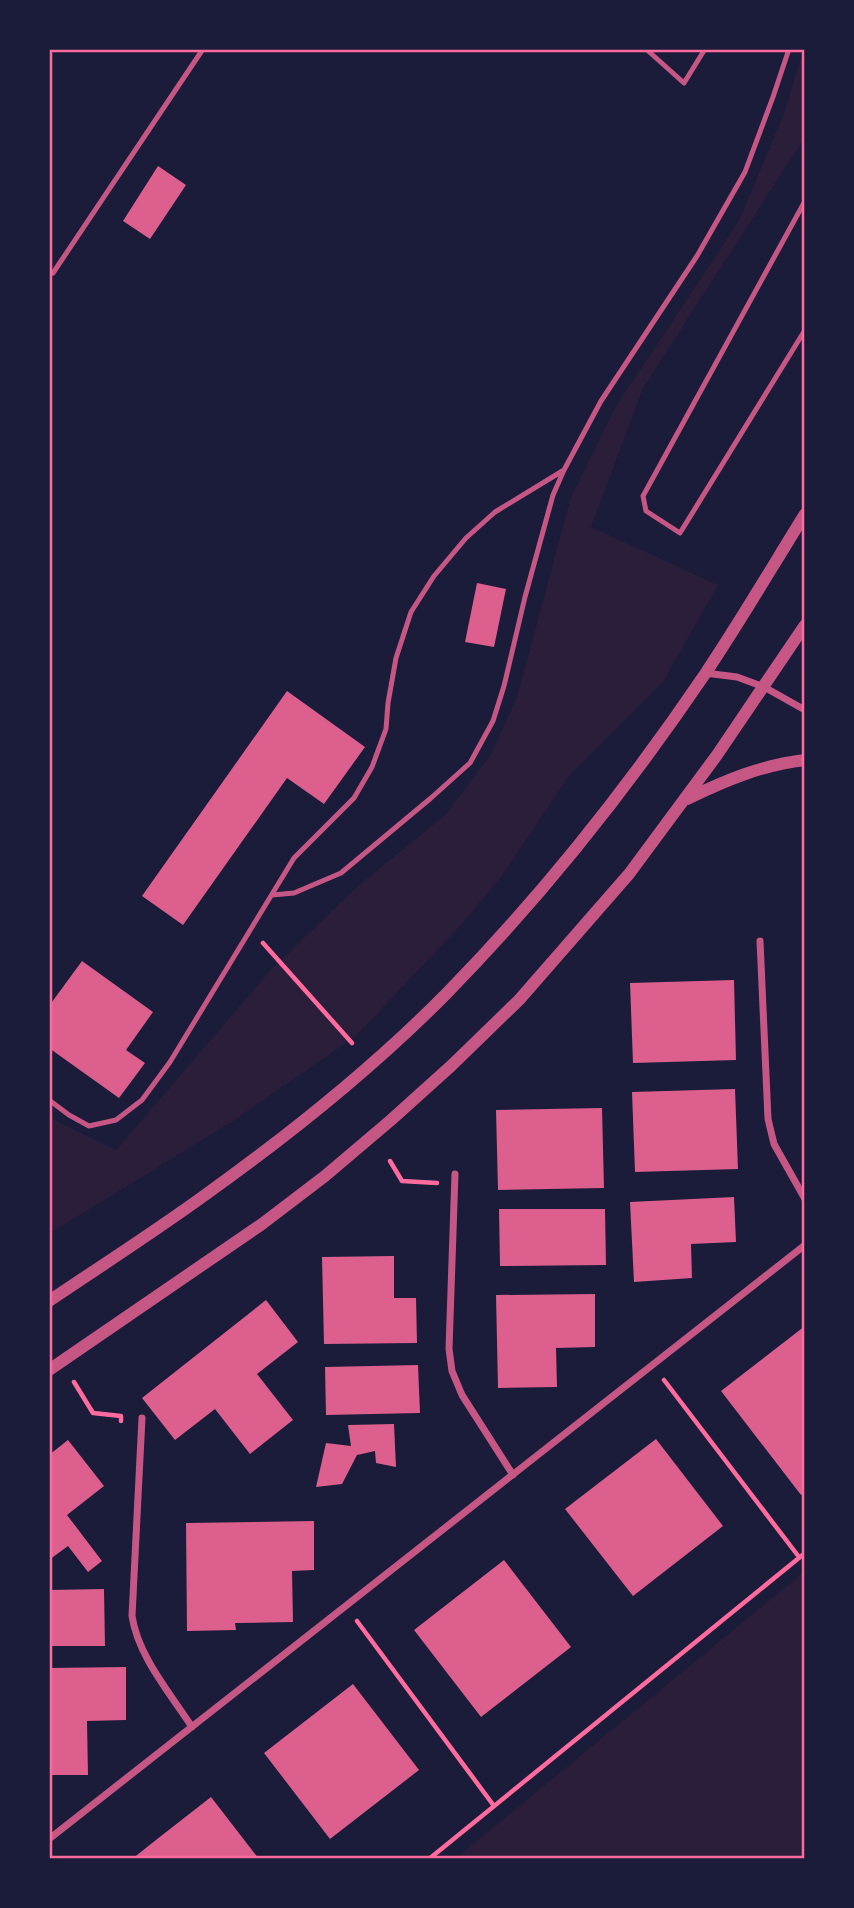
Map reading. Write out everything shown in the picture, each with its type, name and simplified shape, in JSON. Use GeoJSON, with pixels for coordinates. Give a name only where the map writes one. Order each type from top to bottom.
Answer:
{"type":"FeatureCollection","features":[{"type":"Feature","properties":{"kind":"street"},"geometry":{"type":"LineString","coordinates":[[49,1301],[205,1196],[277,1141],[341,1090],[445,994],[526,907],[578,845],[659,738],[705,673],[805,514]]}},
{"type":"Feature","properties":{"kind":"street"},"geometry":{"type":"LineString","coordinates":[[49,1370],[262,1224],[325,1176],[451,1066],[519,1000],[629,874],[684,801],[805,625]]}},
{"type":"Feature","properties":{"kind":"street"},"geometry":{"type":"LineString","coordinates":[[705,673],[737,677],[764,687],[805,710]]}},
{"type":"Feature","properties":{"kind":"street"},"geometry":{"type":"LineString","coordinates":[[684,801],[731,778],[783,762],[805,760]]}},
{"type":"Feature","properties":{"kind":"street"},"geometry":{"type":"LineString","coordinates":[[760,941],[768,1119],[774,1144],[805,1199]]}},
{"type":"Feature","properties":{"kind":"street"},"geometry":{"type":"LineString","coordinates":[[454,1174],[449,1349],[452,1371],[462,1395],[513,1475]]}},
{"type":"Feature","properties":{"kind":"street"},"geometry":{"type":"LineString","coordinates":[[49,1839],[805,1245]]}},
{"type":"Feature","properties":{"kind":"street"},"geometry":{"type":"LineString","coordinates":[[142,1418],[132,1616],[134,1632],[143,1652],[192,1727]]}},
{"type":"Feature","properties":{"kind":"lane"},"geometry":{"type":"LineString","coordinates":[[53,273],[202,49]]}},
{"type":"Feature","properties":{"kind":"lane"},"geometry":{"type":"LineString","coordinates":[[646,49],[684,83],[705,49]]}},
{"type":"Feature","properties":{"kind":"lane"},"geometry":{"type":"LineString","coordinates":[[272,895],[294,894],[341,873],[470,763],[493,721],[553,495],[564,470],[601,401],[696,256],[745,172],[789,49]]}},
{"type":"Feature","properties":{"kind":"lane"},"geometry":{"type":"LineString","coordinates":[[805,201],[643,496],[646,511],[680,533],[805,330]]}},
{"type":"Feature","properties":{"kind":"lane"},"geometry":{"type":"LineString","coordinates":[[49,1100],[89,1126],[116,1120],[142,1100],[170,1062],[294,858],[354,798],[372,767],[386,730],[396,658],[411,612],[434,576],[467,538],[495,513],[564,470]]}},
{"type":"Feature","properties":{"kind":"path"},"geometry":{"type":"LineString","coordinates":[[268,950],[352,1043]]}},
{"type":"Feature","properties":{"kind":"path"},"geometry":{"type":"LineString","coordinates":[[390,1161],[401,1181],[443,1183]]}},
{"type":"Feature","properties":{"kind":"path"},"geometry":{"type":"LineString","coordinates":[[653,1365],[799,1558]]}},
{"type":"Feature","properties":{"kind":"path"},"geometry":{"type":"LineString","coordinates":[[74,1382],[93,1413],[121,1416]]}},
{"type":"Feature","properties":{"kind":"path"},"geometry":{"type":"LineString","coordinates":[[429,1859],[805,1553]]}},
{"type":"Feature","properties":{"kind":"path"},"geometry":{"type":"LineString","coordinates":[[346,1606],[494,1806]]}},
{"type":"Feature","properties":{"kind":"shaded area"},"geometry":{"type":"Polygon","coordinates":[[[804,49],[805,137],[643,388],[591,527],[718,585],[663,682],[570,775],[500,878],[462,924],[356,1036],[233,1121],[49,1234],[49,1117],[116,1150],[270,971],[351,892],[446,814],[491,754],[517,697],[571,497],[616,406],[739,221],[783,116],[804,49]]]}},
{"type":"Feature","properties":{"kind":"shaded area"},"geometry":{"type":"Polygon","coordinates":[[[805,1571],[805,1859],[455,1859],[805,1571]]]}},
{"type":"Feature","properties":{"kind":"building"},"geometry":{"type":"Polygon","coordinates":[[[158,166],[186,185],[150,239],[123,221],[158,166]]]}},
{"type":"Feature","properties":{"kind":"building"},"geometry":{"type":"Polygon","coordinates":[[[477,583],[506,589],[494,647],[465,642],[477,583]]]}},
{"type":"Feature","properties":{"kind":"building"},"geometry":{"type":"Polygon","coordinates":[[[287,691],[365,747],[324,804],[287,778],[183,925],[142,896],[287,691]]]}},
{"type":"Feature","properties":{"kind":"building"},"geometry":{"type":"Polygon","coordinates":[[[82,961],[153,1012],[126,1050],[145,1063],[119,1098],[49,1048],[49,1006],[82,961]]]}},
{"type":"Feature","properties":{"kind":"building"},"geometry":{"type":"Polygon","coordinates":[[[734,980],[736,1060],[633,1063],[630,983],[734,980]]]}},
{"type":"Feature","properties":{"kind":"building"},"geometry":{"type":"Polygon","coordinates":[[[735,1089],[738,1169],[635,1172],[632,1092],[735,1089]]]}},
{"type":"Feature","properties":{"kind":"building"},"geometry":{"type":"Polygon","coordinates":[[[602,1108],[604,1188],[498,1190],[496,1110],[602,1108]]]}},
{"type":"Feature","properties":{"kind":"building"},"geometry":{"type":"Polygon","coordinates":[[[734,1197],[736,1242],[691,1244],[692,1278],[634,1282],[630,1202],[734,1197]]]}},
{"type":"Feature","properties":{"kind":"building"},"geometry":{"type":"Polygon","coordinates":[[[499,1209],[605,1209],[606,1265],[500,1266],[499,1209]]]}},
{"type":"Feature","properties":{"kind":"building"},"geometry":{"type":"Polygon","coordinates":[[[394,1256],[394,1298],[416,1298],[417,1343],[324,1344],[322,1257],[394,1256]]]}},
{"type":"Feature","properties":{"kind":"building"},"geometry":{"type":"Polygon","coordinates":[[[595,1294],[595,1347],[556,1348],[557,1387],[498,1388],[496,1295],[595,1294]]]}},
{"type":"Feature","properties":{"kind":"building"},"geometry":{"type":"Polygon","coordinates":[[[266,1300],[298,1342],[257,1374],[293,1420],[250,1454],[215,1409],[175,1440],[142,1398],[266,1300]]]}},
{"type":"Feature","properties":{"kind":"building"},"geometry":{"type":"Polygon","coordinates":[[[805,1326],[805,1492],[801,1495],[721,1391],[805,1326]]]}},
{"type":"Feature","properties":{"kind":"building"},"geometry":{"type":"Polygon","coordinates":[[[418,1365],[420,1413],[326,1415],[325,1367],[418,1365]]]}},
{"type":"Feature","properties":{"kind":"building"},"geometry":{"type":"Polygon","coordinates":[[[394,1424],[396,1467],[376,1463],[375,1451],[357,1455],[342,1484],[316,1487],[326,1443],[351,1446],[348,1425],[394,1424]]]}},
{"type":"Feature","properties":{"kind":"building"},"geometry":{"type":"Polygon","coordinates":[[[656,1439],[723,1526],[633,1596],[565,1509],[656,1439]]]}},
{"type":"Feature","properties":{"kind":"building"},"geometry":{"type":"Polygon","coordinates":[[[68,1440],[104,1486],[67,1515],[102,1561],[88,1572],[68,1546],[49,1560],[49,1455],[68,1440]]]}},
{"type":"Feature","properties":{"kind":"building"},"geometry":{"type":"Polygon","coordinates":[[[314,1521],[314,1570],[292,1571],[293,1622],[235,1623],[236,1630],[187,1631],[186,1523],[314,1521]]]}},
{"type":"Feature","properties":{"kind":"building"},"geometry":{"type":"Polygon","coordinates":[[[504,1560],[571,1647],[481,1717],[414,1630],[504,1560]]]}},
{"type":"Feature","properties":{"kind":"building"},"geometry":{"type":"Polygon","coordinates":[[[104,1589],[105,1646],[49,1646],[49,1590],[104,1589]]]}},
{"type":"Feature","properties":{"kind":"building"},"geometry":{"type":"Polygon","coordinates":[[[126,1667],[126,1720],[87,1721],[88,1775],[49,1775],[49,1668],[126,1667]]]}},
{"type":"Feature","properties":{"kind":"building"},"geometry":{"type":"Polygon","coordinates":[[[353,1684],[419,1770],[330,1839],[264,1753],[353,1684]]]}},
{"type":"Feature","properties":{"kind":"building"},"geometry":{"type":"Polygon","coordinates":[[[211,1797],[259,1859],[132,1859],[161,1836],[211,1797]]]}}]}
